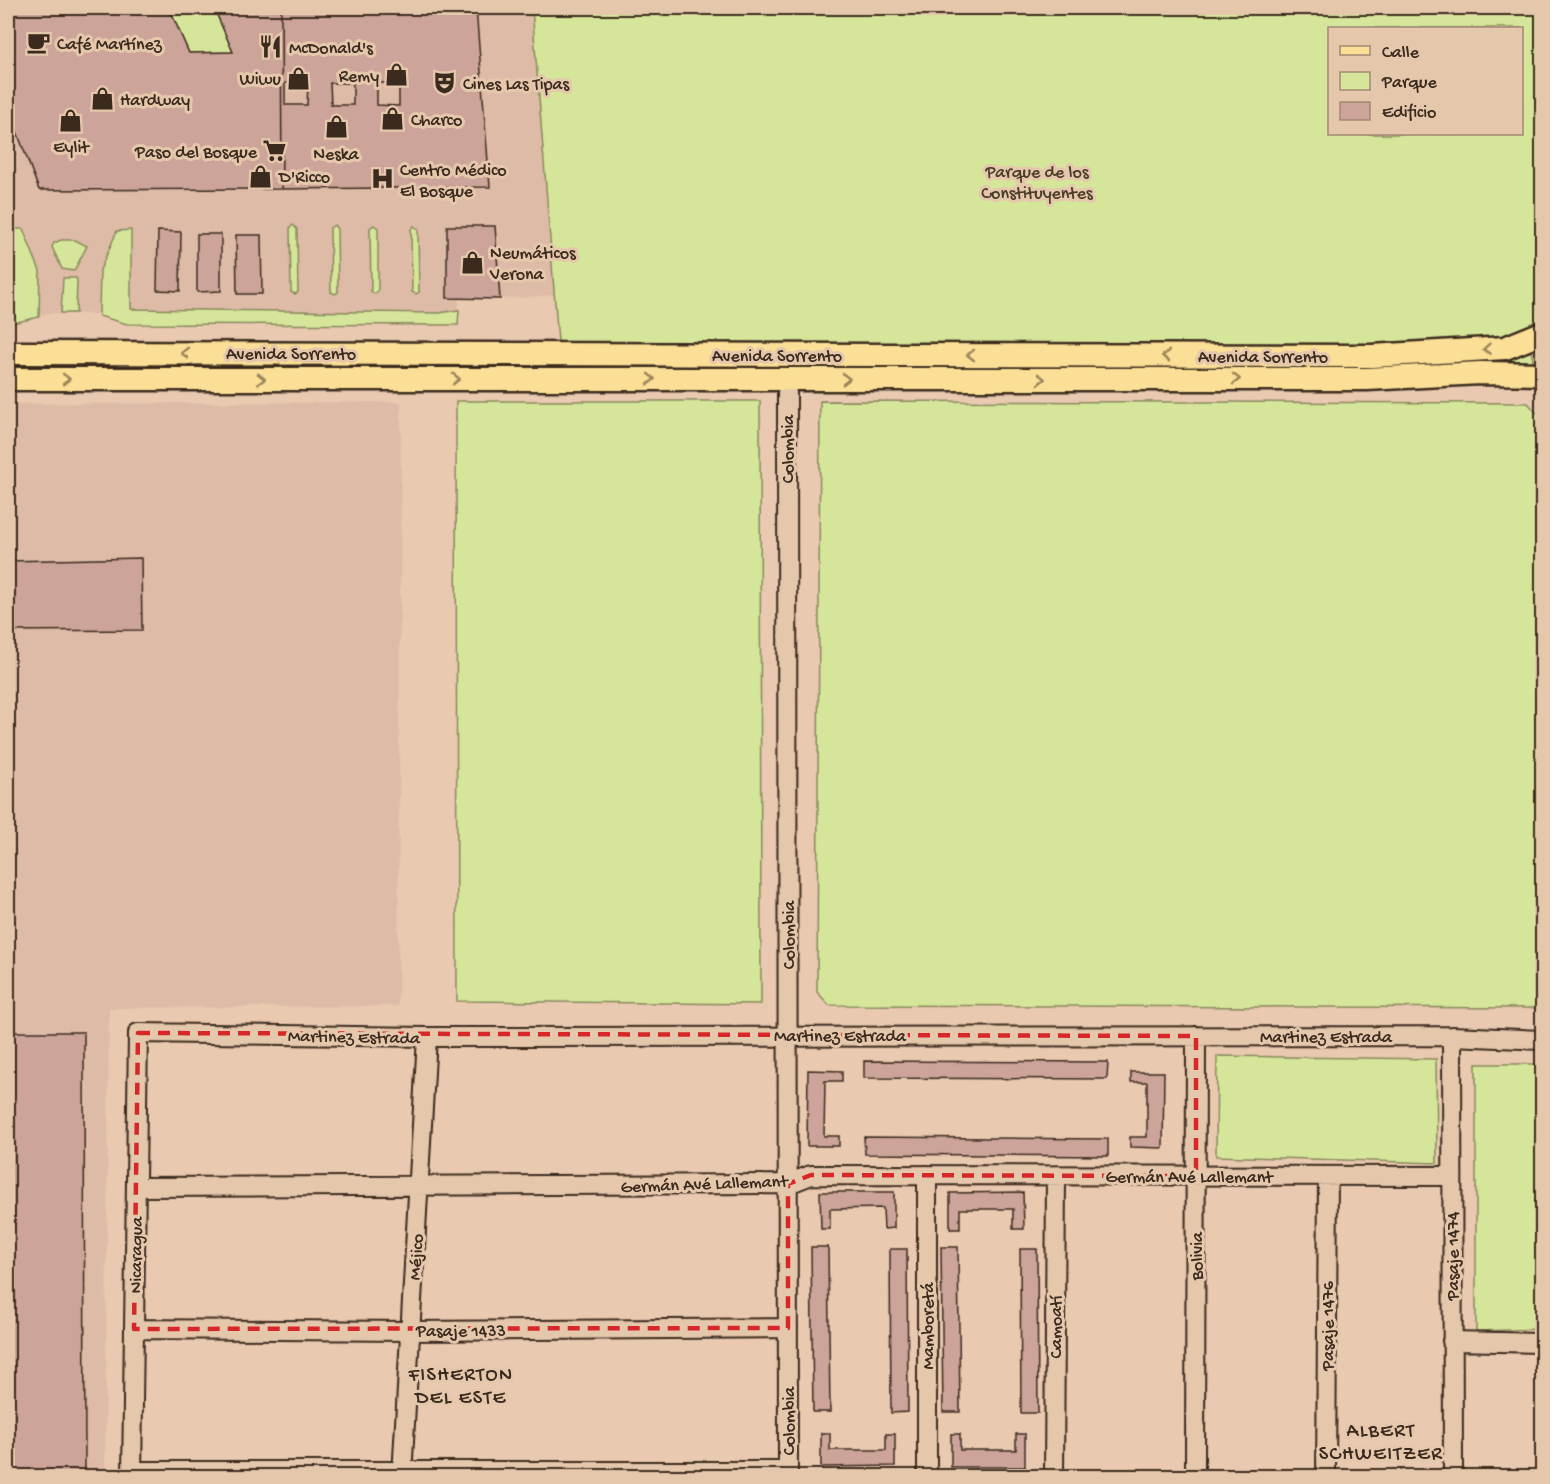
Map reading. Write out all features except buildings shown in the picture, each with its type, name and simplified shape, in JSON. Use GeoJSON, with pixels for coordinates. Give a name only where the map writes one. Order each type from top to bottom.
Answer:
{"type":"FeatureCollection","features":[{"type":"Feature","properties":{"kind":"main road","name":"Avenida Sorrento"},"geometry":{"type":"LineString","coordinates":[[8,353],[1372,356],[1505,348],[1542,333]]}},
{"type":"Feature","properties":{"kind":"main road","name":"Avenida Sorrento"},"geometry":{"type":"LineString","coordinates":[[8,379],[1367,379],[1490,372],[1542,374]]}},
{"type":"Feature","properties":{"kind":"street","name":"Colombia"},"geometry":{"type":"LineString","coordinates":[[787,393],[788,1474]]}},
{"type":"Feature","properties":{"kind":"street","name":"Martinez Estrada"},"geometry":{"type":"LineString","coordinates":[[138,1033],[427,1037],[1452,1036],[1542,1040]]}},
{"type":"Feature","properties":{"kind":"street","name":"Nicaragua"},"geometry":{"type":"LineString","coordinates":[[132,1474],[138,1033]]}},
{"type":"Feature","properties":{"kind":"street","name":"Bolivia"},"geometry":{"type":"LineString","coordinates":[[1195,1476],[1196,1036]]}},
{"type":"Feature","properties":{"kind":"street","name":"Pasaje 1474"},"geometry":{"type":"LineString","coordinates":[[1452,1036],[1453,1476]]}},
{"type":"Feature","properties":{"kind":"street","name":"Méjico"},"geometry":{"type":"LineString","coordinates":[[402,1473],[427,1037]]}},
{"type":"Feature","properties":{"kind":"street","name":"Germán Avé Lallemant"},"geometry":{"type":"LineString","coordinates":[[136,1187],[419,1188],[788,1184],[811,1175],[1452,1176]]}},
{"type":"Feature","properties":{"kind":"street","name":"Mamboretá"},"geometry":{"type":"LineString","coordinates":[[927,1175],[927,1476]]}},
{"type":"Feature","properties":{"kind":"street","name":"Pasaje 1476"},"geometry":{"type":"LineString","coordinates":[[1326,1476],[1328,1176]]}},
{"type":"Feature","properties":{"kind":"street","name":"Camoatí"},"geometry":{"type":"LineString","coordinates":[[1054,1476],[1056,1177]]}},
{"type":"Feature","properties":{"kind":"street","name":"Pasaje 1433"},"geometry":{"type":"LineString","coordinates":[[134,1329],[410,1331],[788,1328]]}},
{"type":"Feature","properties":{"kind":"street"},"geometry":{"type":"LineString","coordinates":[[1452,1341],[1542,1343]]}},
{"type":"Feature","properties":{"kind":"street"},"geometry":{"type":"LineString","coordinates":[[132,1474],[788,1474]]}},
{"type":"Feature","properties":{"kind":"highlighted area"},"geometry":{"type":"Polygon","coordinates":[[[138,1033],[1196,1036],[1196,1176],[811,1175],[788,1184],[788,1328],[134,1329],[138,1033]]]}},
{"type":"Feature","properties":{"kind":"shaded area","name":"Paso del Bosque"},"geometry":{"type":"Polygon","coordinates":[[[8,8],[532,8],[554,295],[500,299],[459,298],[458,325],[127,324],[96,314],[48,313],[8,324],[8,8]]]}},
{"type":"Feature","properties":{"kind":"shaded area"},"geometry":{"type":"Polygon","coordinates":[[[401,402],[398,1006],[109,1008],[105,1476],[8,1476],[8,404],[401,402]]]}},
{"type":"Feature","properties":{"kind":"green space"},"geometry":{"type":"Polygon","coordinates":[[[169,8],[214,8],[233,52],[189,53],[169,8]]]}},
{"type":"Feature","properties":{"kind":"green space","name":"Parque de los Constituyentes"},"geometry":{"type":"Polygon","coordinates":[[[532,8],[1542,8],[1542,333],[1505,348],[559,354],[532,8]]]}},
{"type":"Feature","properties":{"kind":"green space"},"geometry":{"type":"Polygon","coordinates":[[[293,225],[297,229],[298,292],[295,294],[291,292],[290,228],[293,225]]]}},
{"type":"Feature","properties":{"kind":"green space"},"geometry":{"type":"Polygon","coordinates":[[[334,225],[337,229],[338,292],[335,294],[331,292],[330,228],[334,225]]]}},
{"type":"Feature","properties":{"kind":"green space"},"geometry":{"type":"Polygon","coordinates":[[[374,225],[378,228],[378,291],[375,294],[371,291],[370,228],[374,225]]]}},
{"type":"Feature","properties":{"kind":"green space"},"geometry":{"type":"Polygon","coordinates":[[[414,226],[418,229],[419,292],[416,294],[412,292],[411,229],[414,226]]]}},
{"type":"Feature","properties":{"kind":"green space"},"geometry":{"type":"Polygon","coordinates":[[[8,229],[23,229],[40,271],[39,317],[9,324],[8,229]]]}},
{"type":"Feature","properties":{"kind":"green space"},"geometry":{"type":"Polygon","coordinates":[[[131,230],[131,309],[439,313],[459,310],[458,325],[127,324],[99,316],[100,270],[117,231],[131,230]]]}},
{"type":"Feature","properties":{"kind":"green space"},"geometry":{"type":"Polygon","coordinates":[[[61,240],[75,240],[87,246],[74,271],[62,269],[52,247],[54,243],[61,240]]]}},
{"type":"Feature","properties":{"kind":"green space"},"geometry":{"type":"Polygon","coordinates":[[[63,278],[76,278],[77,280],[76,313],[61,313],[63,278]]]}},
{"type":"Feature","properties":{"kind":"green space"},"geometry":{"type":"Polygon","coordinates":[[[1531,351],[1534,364],[1462,368],[8,369],[8,363],[1398,365],[1506,358],[1531,351]]]}},
{"type":"Feature","properties":{"kind":"green space"},"geometry":{"type":"Polygon","coordinates":[[[456,401],[760,401],[761,1004],[457,1001],[456,401]]]}},
{"type":"Feature","properties":{"kind":"green space"},"geometry":{"type":"Polygon","coordinates":[[[820,401],[1528,403],[1542,419],[1542,470],[1538,472],[1539,492],[1542,495],[1542,1008],[829,1005],[817,992],[820,401]]]}},
{"type":"Feature","properties":{"kind":"green space"},"geometry":{"type":"Polygon","coordinates":[[[1217,1056],[1436,1059],[1437,1163],[1216,1156],[1217,1056]]]}},
{"type":"Feature","properties":{"kind":"green space"},"geometry":{"type":"Polygon","coordinates":[[[1476,1064],[1542,1064],[1542,1329],[1476,1331],[1476,1064]]]}},
{"type":"Feature","properties":{"kind":"place","name":"Café Martínez"},"geometry":{"type":"Point","coordinates":[39,43]}},
{"type":"Feature","properties":{"kind":"place","name":"McDonald's"},"geometry":{"type":"Point","coordinates":[271,47]}},
{"type":"Feature","properties":{"kind":"place","name":"Remy"},"geometry":{"type":"Point","coordinates":[397,75]}},
{"type":"Feature","properties":{"kind":"place","name":"Wiwu"},"geometry":{"type":"Point","coordinates":[299,78]}},
{"type":"Feature","properties":{"kind":"place","name":"Cines Las Tipas"},"geometry":{"type":"Point","coordinates":[445,83]}},
{"type":"Feature","properties":{"kind":"place","name":"Hardway"},"geometry":{"type":"Point","coordinates":[102,99]}},
{"type":"Feature","properties":{"kind":"place","name":"Charco"},"geometry":{"type":"Point","coordinates":[393,119]}},
{"type":"Feature","properties":{"kind":"place","name":"Eylit"},"geometry":{"type":"Point","coordinates":[71,120]}},
{"type":"Feature","properties":{"kind":"place","name":"Neska"},"geometry":{"type":"Point","coordinates":[336,127]}},
{"type":"Feature","properties":{"kind":"place","name":"Paso del Bosque"},"geometry":{"type":"Point","coordinates":[275,151]}},
{"type":"Feature","properties":{"kind":"place","name":"D'Ricco"},"geometry":{"type":"Point","coordinates":[261,176]}},
{"type":"Feature","properties":{"kind":"place","name":"Centro Médico El Bosque"},"geometry":{"type":"Point","coordinates":[382,179]}},
{"type":"Feature","properties":{"kind":"place","name":"Neumáticos Verona"},"geometry":{"type":"Point","coordinates":[472,262]}},
{"type":"Feature","properties":{"kind":"district","name":"FISHERTON DEL ESTE"},"geometry":{"type":"Point","coordinates":[461,1384]}},
{"type":"Feature","properties":{"kind":"district","name":"ALBERT SCHWEITZER"},"geometry":{"type":"Point","coordinates":[1381,1440]}}]}
